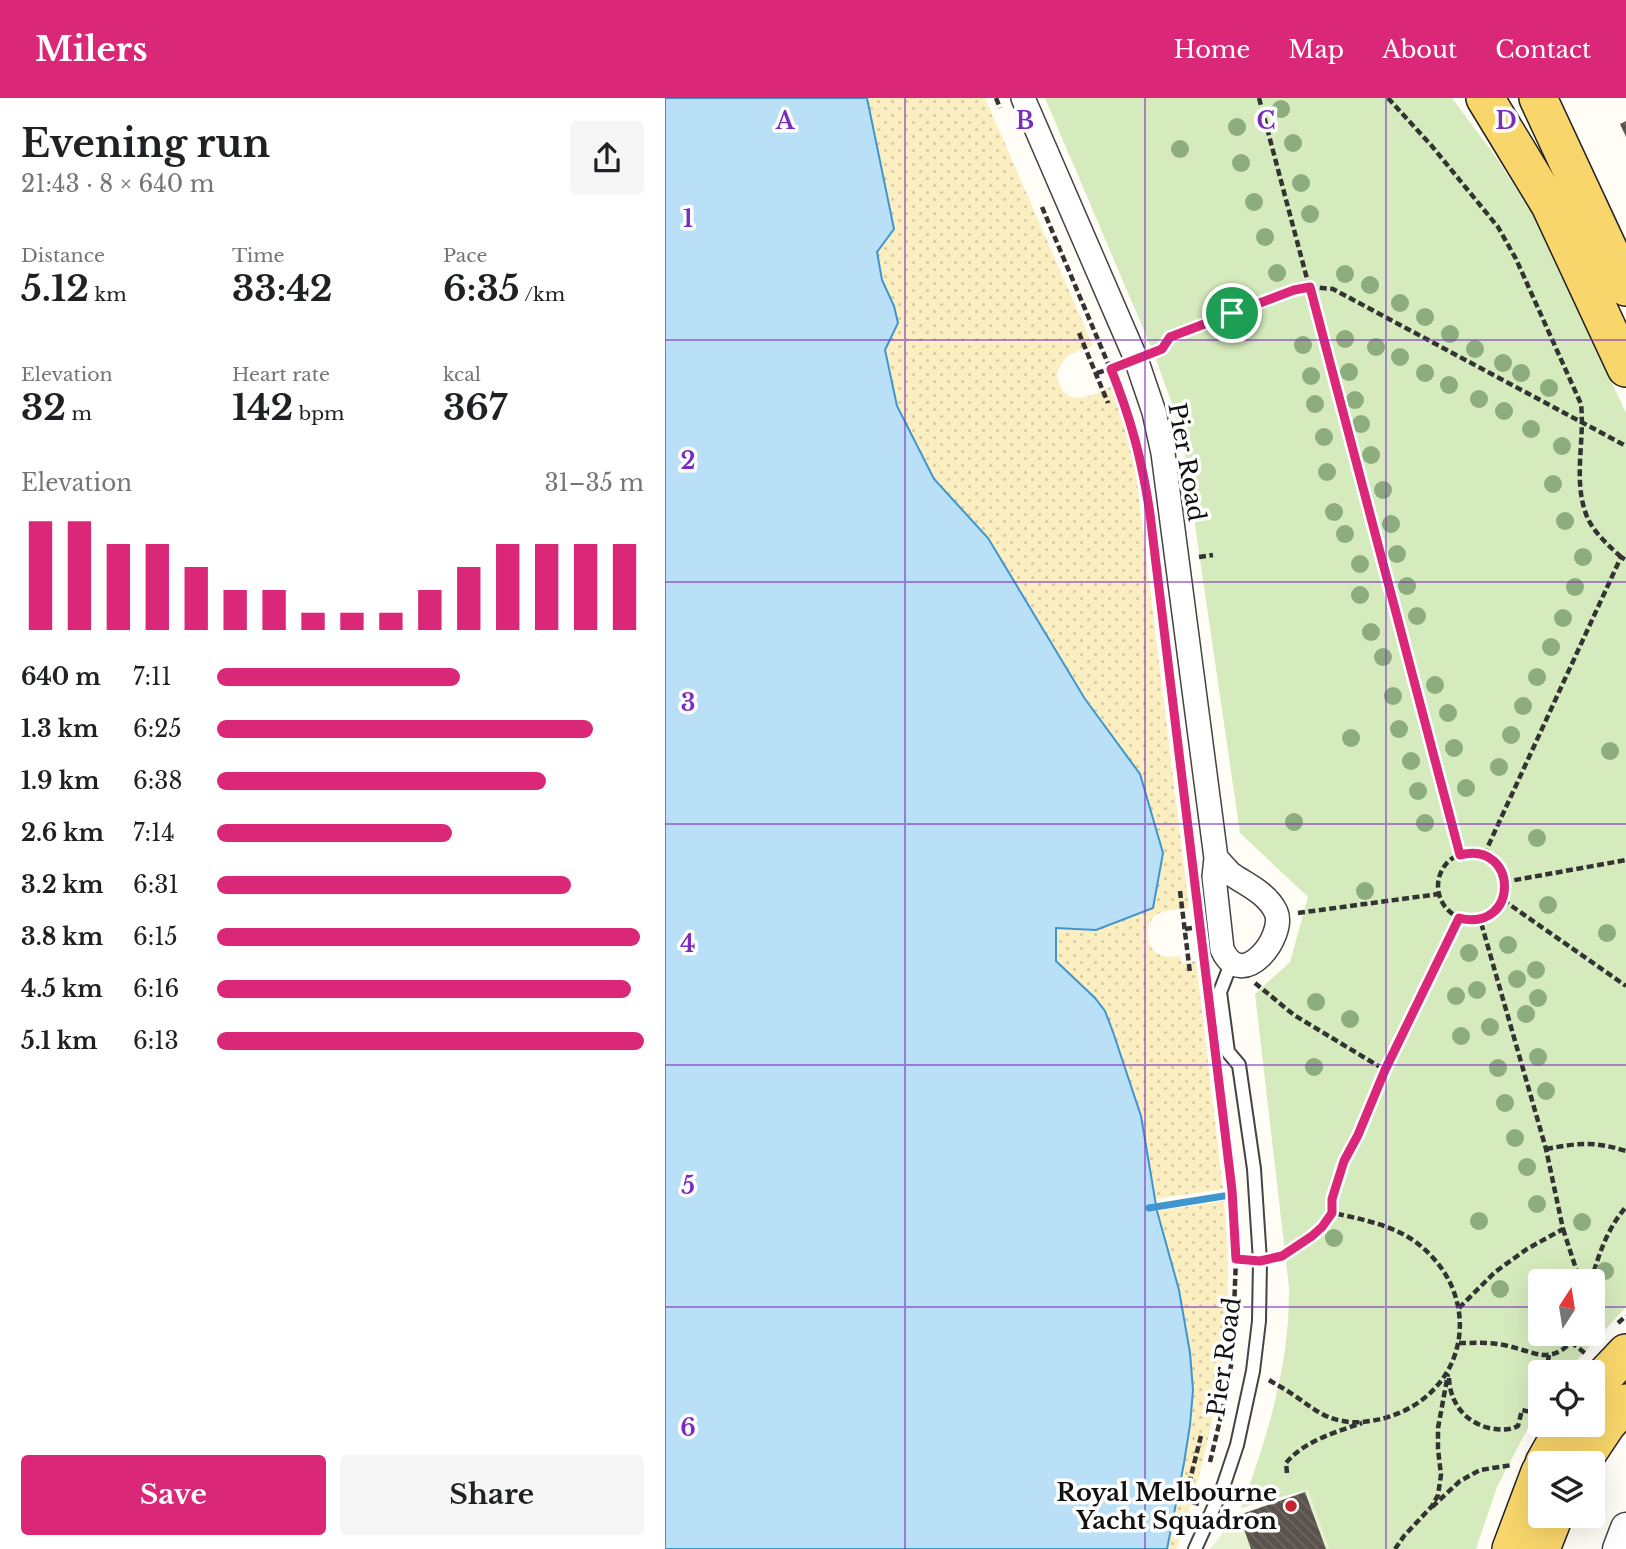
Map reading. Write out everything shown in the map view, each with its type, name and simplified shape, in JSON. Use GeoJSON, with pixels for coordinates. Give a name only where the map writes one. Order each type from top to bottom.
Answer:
{"type":"FeatureCollection","features":[{"type":"Feature","properties":{"kind":"main road"},"geometry":{"type":"LineString","coordinates":[[1485,98],[1550,205],[1626,368]]}},
{"type":"Feature","properties":{"kind":"main road"},"geometry":{"type":"LineString","coordinates":[[1538,98],[1626,287]]}},
{"type":"Feature","properties":{"kind":"main road"},"geometry":{"type":"LineString","coordinates":[[1589,1451],[1607,1424],[1626,1403]]}},
{"type":"Feature","properties":{"kind":"main road"},"geometry":{"type":"LineString","coordinates":[[1545,1451],[1556,1437]]}},
{"type":"Feature","properties":{"kind":"main road"},"geometry":{"type":"LineString","coordinates":[[1511,1549],[1528,1485]]}},
{"type":"Feature","properties":{"kind":"main road"},"geometry":{"type":"LineString","coordinates":[[1541,1549],[1550,1528]]}},
{"type":"Feature","properties":{"kind":"street","name":"Pier Road"},"geometry":{"type":"LineString","coordinates":[[1023,98],[1136,359],[1154,412],[1163,453],[1216,858],[1214,877],[1219,925],[1226,957],[1236,963]]}},
{"type":"Feature","properties":{"kind":"street"},"geometry":{"type":"LineString","coordinates":[[1216,858],[1229,872],[1261,893],[1277,916],[1274,934],[1264,953],[1253,964],[1236,963]]}},
{"type":"Feature","properties":{"kind":"street"},"geometry":{"type":"LineString","coordinates":[[1618,1549],[1626,1528]]}},
{"type":"Feature","properties":{"kind":"lane","name":"Pier Road"},"geometry":{"type":"LineString","coordinates":[[1195,1549],[1223,1487],[1242,1425],[1256,1344],[1261,1288],[1254,1169],[1239,1065],[1228,1052],[1220,992],[1236,963]]}},
{"type":"Feature","properties":{"kind":"path"},"geometry":{"type":"LineString","coordinates":[[996,98],[1001,110]]}},
{"type":"Feature","properties":{"kind":"path"},"geometry":{"type":"LineString","coordinates":[[1259,98],[1460,855]]}},
{"type":"Feature","properties":{"kind":"path"},"geometry":{"type":"LineString","coordinates":[[1388,98],[1439,154],[1498,227],[1516,259],[1581,404],[1583,422],[1580,481],[1586,515],[1602,539],[1623,559],[1484,855]]}},
{"type":"Feature","properties":{"kind":"path"},"geometry":{"type":"LineString","coordinates":[[1038,196],[1124,402]]}},
{"type":"Feature","properties":{"kind":"path"},"geometry":{"type":"LineString","coordinates":[[1097,373],[1162,349],[1170,337],[1294,290],[1310,287],[1333,289],[1626,446]]}},
{"type":"Feature","properties":{"kind":"path"},"geometry":{"type":"LineString","coordinates":[[1079,333],[1108,403]]}},
{"type":"Feature","properties":{"kind":"path"},"geometry":{"type":"LineString","coordinates":[[1476,852],[1484,855],[1498,864],[1503,872],[1506,891],[1503,900],[1497,909],[1480,919],[1459,918],[1443,904],[1438,885],[1440,875],[1451,859],[1476,852]]}},
{"type":"Feature","properties":{"kind":"path"},"geometry":{"type":"LineString","coordinates":[[1504,881],[1626,860]]}},
{"type":"Feature","properties":{"kind":"path"},"geometry":{"type":"LineString","coordinates":[[1180,891],[1190,973]]}},
{"type":"Feature","properties":{"kind":"path"},"geometry":{"type":"LineString","coordinates":[[1277,916],[1439,894]]}},
{"type":"Feature","properties":{"kind":"path"},"geometry":{"type":"LineString","coordinates":[[1503,900],[1626,986]]}},
{"type":"Feature","properties":{"kind":"path"},"geometry":{"type":"LineString","coordinates":[[1236,1259],[1260,1261],[1282,1256],[1322,1227],[1332,1213],[1332,1199],[1344,1161],[1459,918]]}},
{"type":"Feature","properties":{"kind":"path"},"geometry":{"type":"LineString","coordinates":[[1480,919],[1546,1149],[1563,1229],[1576,1269]]}},
{"type":"Feature","properties":{"kind":"path"},"geometry":{"type":"LineString","coordinates":[[1185,929],[1219,925]]}},
{"type":"Feature","properties":{"kind":"path"},"geometry":{"type":"LineString","coordinates":[[1236,963],[1258,986],[1294,1015],[1385,1070]]}},
{"type":"Feature","properties":{"kind":"path"},"geometry":{"type":"LineString","coordinates":[[1207,1473],[1232,1359],[1236,1259],[1232,1190],[1217,1065]]}},
{"type":"Feature","properties":{"kind":"path"},"geometry":{"type":"LineString","coordinates":[[1546,1149],[1580,1143],[1626,1152]]}},
{"type":"Feature","properties":{"kind":"path"},"geometry":{"type":"LineString","coordinates":[[1594,1269],[1605,1240],[1626,1207]]}},
{"type":"Feature","properties":{"kind":"path"},"geometry":{"type":"LineString","coordinates":[[1332,1213],[1379,1224],[1417,1243],[1436,1262],[1451,1285],[1459,1308],[1459,1343],[1449,1370],[1438,1428],[1440,1487],[1432,1506],[1395,1549]]}},
{"type":"Feature","properties":{"kind":"path"},"geometry":{"type":"LineString","coordinates":[[1459,1308],[1495,1272],[1527,1249],[1563,1229]]}},
{"type":"Feature","properties":{"kind":"path"},"geometry":{"type":"LineString","coordinates":[[1459,1343],[1506,1345],[1532,1354],[1549,1354],[1568,1346]]}},
{"type":"Feature","properties":{"kind":"path"},"geometry":{"type":"LineString","coordinates":[[1577,1346],[1598,1360]]}},
{"type":"Feature","properties":{"kind":"path"},"geometry":{"type":"LineString","coordinates":[[1548,1360],[1549,1354]]}},
{"type":"Feature","properties":{"kind":"path"},"geometry":{"type":"LineString","coordinates":[[1449,1370],[1450,1387],[1459,1409],[1478,1425],[1510,1430],[1518,1426],[1522,1410],[1528,1411]]}},
{"type":"Feature","properties":{"kind":"path"},"geometry":{"type":"LineString","coordinates":[[1287,1472],[1286,1463],[1293,1455],[1333,1432],[1395,1415],[1413,1406],[1435,1390],[1449,1370]]}},
{"type":"Feature","properties":{"kind":"path"},"geometry":{"type":"LineString","coordinates":[[1274,1383],[1323,1415],[1343,1422],[1366,1422]]}},
{"type":"Feature","properties":{"kind":"path"},"geometry":{"type":"LineString","coordinates":[[1198,1504],[1185,1500],[1201,1436]]}},
{"type":"Feature","properties":{"kind":"path"},"geometry":{"type":"LineString","coordinates":[[1425,1514],[1460,1481],[1480,1470],[1528,1466]]}},
{"type":"Feature","properties":{"kind":"path"},"geometry":{"type":"LineString","coordinates":[[1194,1515],[1201,1494]]}},
{"type":"Feature","properties":{"kind":"sand"},"geometry":{"type":"Polygon","coordinates":[[[867,98],[985,98],[1093,346],[1075,352],[1063,361],[1057,373],[1060,384],[1064,392],[1077,398],[1094,395],[1111,386],[1126,428],[1136,474],[1189,908],[1156,915],[1149,924],[1148,941],[1158,954],[1166,957],[1180,956],[1182,963],[1196,961],[1223,1189],[1155,1199],[1141,1116],[1105,1011],[1086,988],[1056,961],[1056,928],[1096,930],[1140,774],[1085,699],[988,538],[934,479],[897,406],[885,350],[898,323],[894,306],[882,280],[877,252],[894,229],[867,98]]]}},
{"type":"Feature","properties":{"kind":"sand"},"geometry":{"type":"Polygon","coordinates":[[[1224,1201],[1228,1270],[1221,1371],[1208,1438],[1189,1511],[1176,1549],[1167,1549],[1184,1463],[1190,1353],[1179,1290],[1157,1211],[1224,1201]]]}},
{"type":"Feature","properties":{"kind":"green space"},"geometry":{"type":"Polygon","coordinates":[[[1045,98],[1452,98],[1496,157],[1533,215],[1626,413],[1626,1307],[1605,1330],[1605,1269],[1528,1269],[1528,1346],[1590,1346],[1577,1360],[1528,1360],[1528,1428],[1497,1487],[1476,1549],[1329,1549],[1307,1490],[1241,1508],[1268,1427],[1281,1372],[1286,1344],[1289,1287],[1255,994],[1290,962],[1308,897],[1240,833],[1183,443],[1154,354],[1045,98]]]}},
{"type":"Feature","properties":{"kind":"green space","name":"Royal Melbourne Yacht Squadron"},"geometry":{"type":"Polygon","coordinates":[[[1308,1489],[1329,1549],[1210,1549],[1231,1523],[1308,1489]]]}},
{"type":"Feature","properties":{"kind":"water"},"geometry":{"type":"Polygon","coordinates":[[[665,98],[867,98],[894,229],[877,252],[882,280],[894,306],[898,323],[885,350],[897,406],[934,479],[988,538],[1085,699],[1140,774],[1163,853],[1153,908],[1096,930],[1056,928],[1056,961],[1095,998],[1105,1011],[1113,1032],[1141,1116],[1157,1211],[1179,1290],[1190,1353],[1193,1390],[1184,1463],[1167,1549],[665,1549],[665,98]]]}},
{"type":"Feature","properties":{"kind":"building"},"geometry":{"type":"Polygon","coordinates":[[[1626,121],[1626,137],[1620,124],[1626,121]]]}},
{"type":"Feature","properties":{"kind":"building","name":"Royal Melbourne Yacht Squadron"},"geometry":{"type":"Polygon","coordinates":[[[1305,1492],[1326,1549],[1251,1549],[1239,1515],[1305,1492]]]}},
{"type":"Feature","properties":{"kind":"waterway"},"geometry":{"type":"LineString","coordinates":[[1149,1208],[1224,1196]]}},
{"type":"Feature","properties":{"kind":"place","name":"Royal Melbourne Yacht Squadron"},"geometry":{"type":"Point","coordinates":[1291,1506]}},
{"type":"Feature","properties":{"kind":"route"},"geometry":{"type":"LineString","coordinates":[[1310,287],[1460,855],[1476,852],[1492,859],[1503,872],[1506,891],[1497,909],[1489,915],[1480,919],[1459,918],[1344,1161],[1332,1199],[1332,1213],[1322,1227],[1300,1245],[1282,1256],[1260,1261],[1236,1259],[1232,1190],[1145,475],[1127,412],[1111,369],[1162,349],[1170,337],[1232,313],[1294,290],[1310,287]]}}]}
